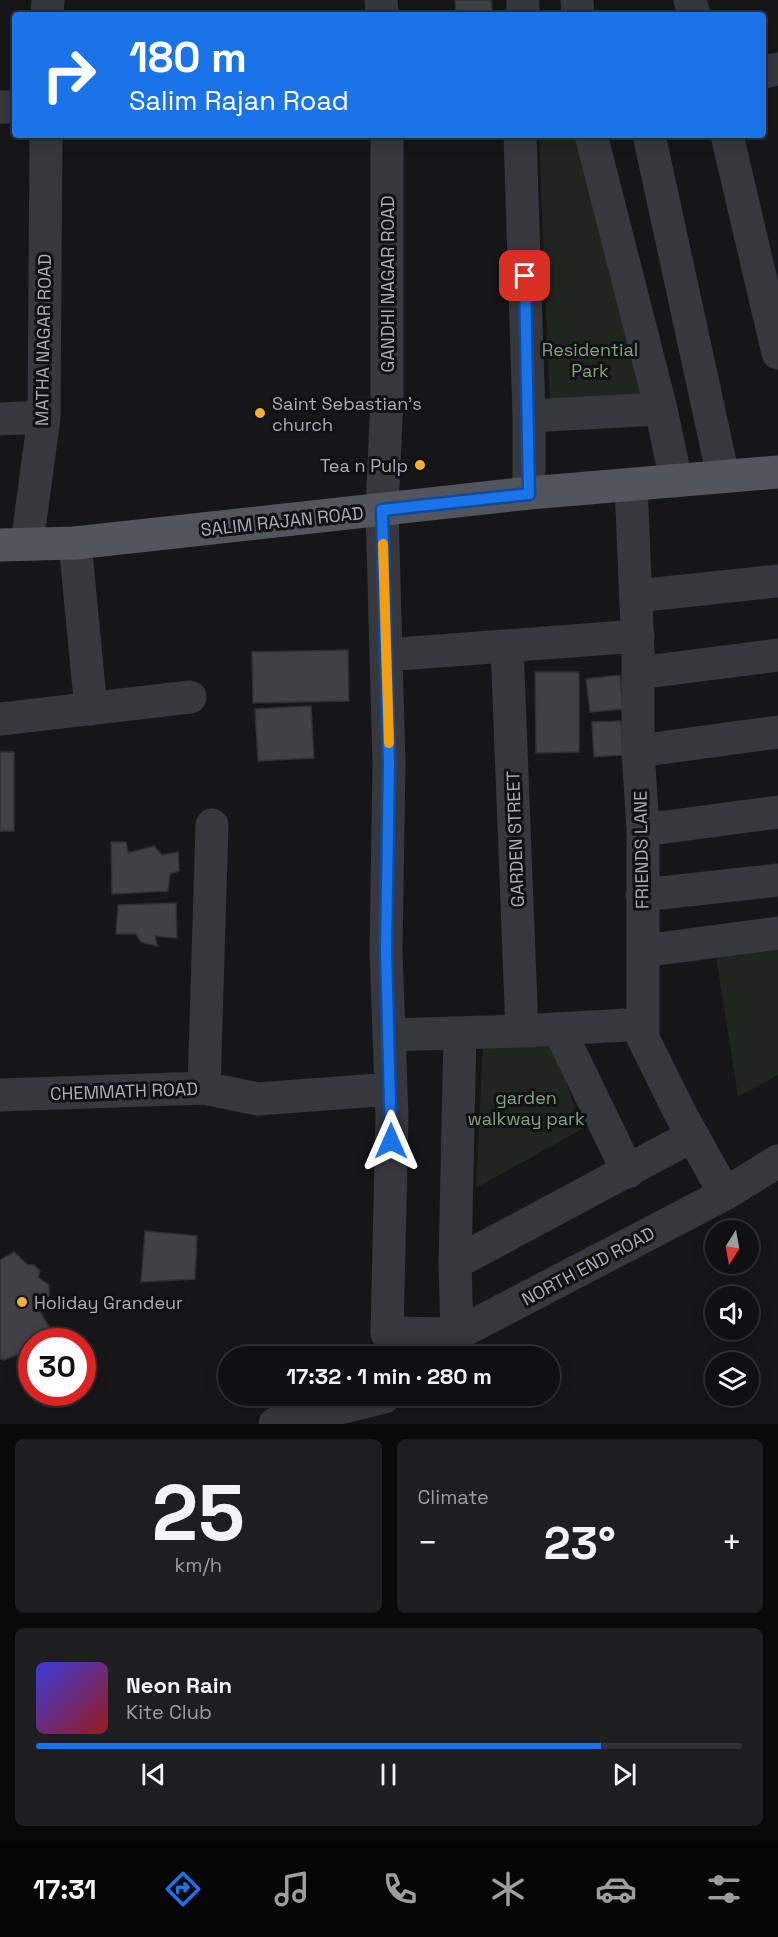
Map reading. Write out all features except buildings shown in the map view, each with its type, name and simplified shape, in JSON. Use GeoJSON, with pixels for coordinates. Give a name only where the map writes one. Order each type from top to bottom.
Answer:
{"type":"FeatureCollection","features":[{"type":"Feature","properties":{"kind":"main road","name":"SALIM RAJAN ROAD"},"geometry":{"type":"LineString","coordinates":[[14,544],[75,543],[529,494],[778,472]]}},
{"type":"Feature","properties":{"kind":"street","name":"MATHA NAGAR ROAD"},"geometry":{"type":"LineString","coordinates":[[14,544],[44,417],[46,138]]}},
{"type":"Feature","properties":{"kind":"street","name":"GANDHI NAGAR ROAD"},"geometry":{"type":"LineString","coordinates":[[387,138],[387,397],[382,510],[389,764],[386,951],[391,1089],[387,1333]]}},
{"type":"Feature","properties":{"kind":"street"},"geometry":{"type":"LineString","coordinates":[[520,138],[529,416],[529,494]]}},
{"type":"Feature","properties":{"kind":"street"},"geometry":{"type":"LineString","coordinates":[[592,138],[661,409],[676,481]]}},
{"type":"Feature","properties":{"kind":"street"},"geometry":{"type":"LineString","coordinates":[[650,138],[723,476]]}},
{"type":"Feature","properties":{"kind":"street"},"geometry":{"type":"LineString","coordinates":[[728,138],[778,353]]}},
{"type":"Feature","properties":{"kind":"street"},"geometry":{"type":"LineString","coordinates":[[529,416],[661,409]]}},
{"type":"Feature","properties":{"kind":"street"},"geometry":{"type":"LineString","coordinates":[[0,419],[44,417]]}},
{"type":"Feature","properties":{"kind":"street","name":"FRIENDS LANE"},"geometry":{"type":"LineString","coordinates":[[631,485],[638,636],[638,751],[643,831],[643,1038],[692,1136],[725,1194]]}},
{"type":"Feature","properties":{"kind":"street"},"geometry":{"type":"LineString","coordinates":[[75,543],[92,709]]}},
{"type":"Feature","properties":{"kind":"street"},"geometry":{"type":"LineString","coordinates":[[636,596],[778,580]]}},
{"type":"Feature","properties":{"kind":"street"},"geometry":{"type":"LineString","coordinates":[[386,656],[638,636]]}},
{"type":"Feature","properties":{"kind":"street","name":"GARDEN STREET"},"geometry":{"type":"LineString","coordinates":[[507,646],[522,1031]]}},
{"type":"Feature","properties":{"kind":"street"},"geometry":{"type":"LineString","coordinates":[[638,673],[778,656]]}},
{"type":"Feature","properties":{"kind":"street"},"geometry":{"type":"LineString","coordinates":[[0,719],[190,697]]}},
{"type":"Feature","properties":{"kind":"street"},"geometry":{"type":"LineString","coordinates":[[638,751],[778,732]]}},
{"type":"Feature","properties":{"kind":"street"},"geometry":{"type":"LineString","coordinates":[[643,831],[778,812]]}},
{"type":"Feature","properties":{"kind":"street"},"geometry":{"type":"LineString","coordinates":[[204,1088],[212,825]]}},
{"type":"Feature","properties":{"kind":"street"},"geometry":{"type":"LineString","coordinates":[[642,895],[778,879]]}},
{"type":"Feature","properties":{"kind":"street"},"geometry":{"type":"LineString","coordinates":[[643,951],[778,933]]}},
{"type":"Feature","properties":{"kind":"street"},"geometry":{"type":"LineString","coordinates":[[389,1035],[460,1034],[643,1024]]}},
{"type":"Feature","properties":{"kind":"street"},"geometry":{"type":"LineString","coordinates":[[559,1029],[628,1172]]}},
{"type":"Feature","properties":{"kind":"street"},"geometry":{"type":"LineString","coordinates":[[457,1334],[455,1263],[460,1034]]}},
{"type":"Feature","properties":{"kind":"street","name":"CHEMMATH ROAD"},"geometry":{"type":"LineString","coordinates":[[0,1095],[204,1088],[258,1099],[391,1089]]}},
{"type":"Feature","properties":{"kind":"street"},"geometry":{"type":"LineString","coordinates":[[455,1263],[692,1136]]}},
{"type":"Feature","properties":{"kind":"street","name":"NORTH END ROAD"},"geometry":{"type":"LineString","coordinates":[[387,1333],[457,1334],[725,1194],[778,1161]]}},
{"type":"Feature","properties":{"kind":"street"},"geometry":{"type":"LineString","coordinates":[[275,1424],[348,1406]]}},
{"type":"Feature","properties":{"kind":"green space","name":"Residential Park"},"geometry":{"type":"Polygon","coordinates":[[[539,138],[579,138],[642,400],[550,407],[539,138]]]}},
{"type":"Feature","properties":{"kind":"green space"},"geometry":{"type":"Polygon","coordinates":[[[778,946],[778,1075],[738,1097],[716,956],[778,946]]]}},
{"type":"Feature","properties":{"kind":"green space","name":"garden walkway park"},"geometry":{"type":"Polygon","coordinates":[[[551,1038],[582,1129],[476,1188],[483,1045],[551,1038]]]}},
{"type":"Feature","properties":{"kind":"slow traffic"},"geometry":{"type":"LineString","coordinates":[[383,544],[389,743]]}},
{"type":"Feature","properties":{"kind":"place","name":"Saint Sebastian's church"},"geometry":{"type":"Point","coordinates":[260,413]}},
{"type":"Feature","properties":{"kind":"place","name":"Tea n Pulp"},"geometry":{"type":"Point","coordinates":[420,465]}},
{"type":"Feature","properties":{"kind":"place","name":"Holiday Grandeur"},"geometry":{"type":"Point","coordinates":[22,1302]}},
{"type":"Feature","properties":{"kind":"route"},"geometry":{"type":"LineString","coordinates":[[391,1141],[386,951],[389,764],[382,510],[529,494],[525,276]]}}]}
